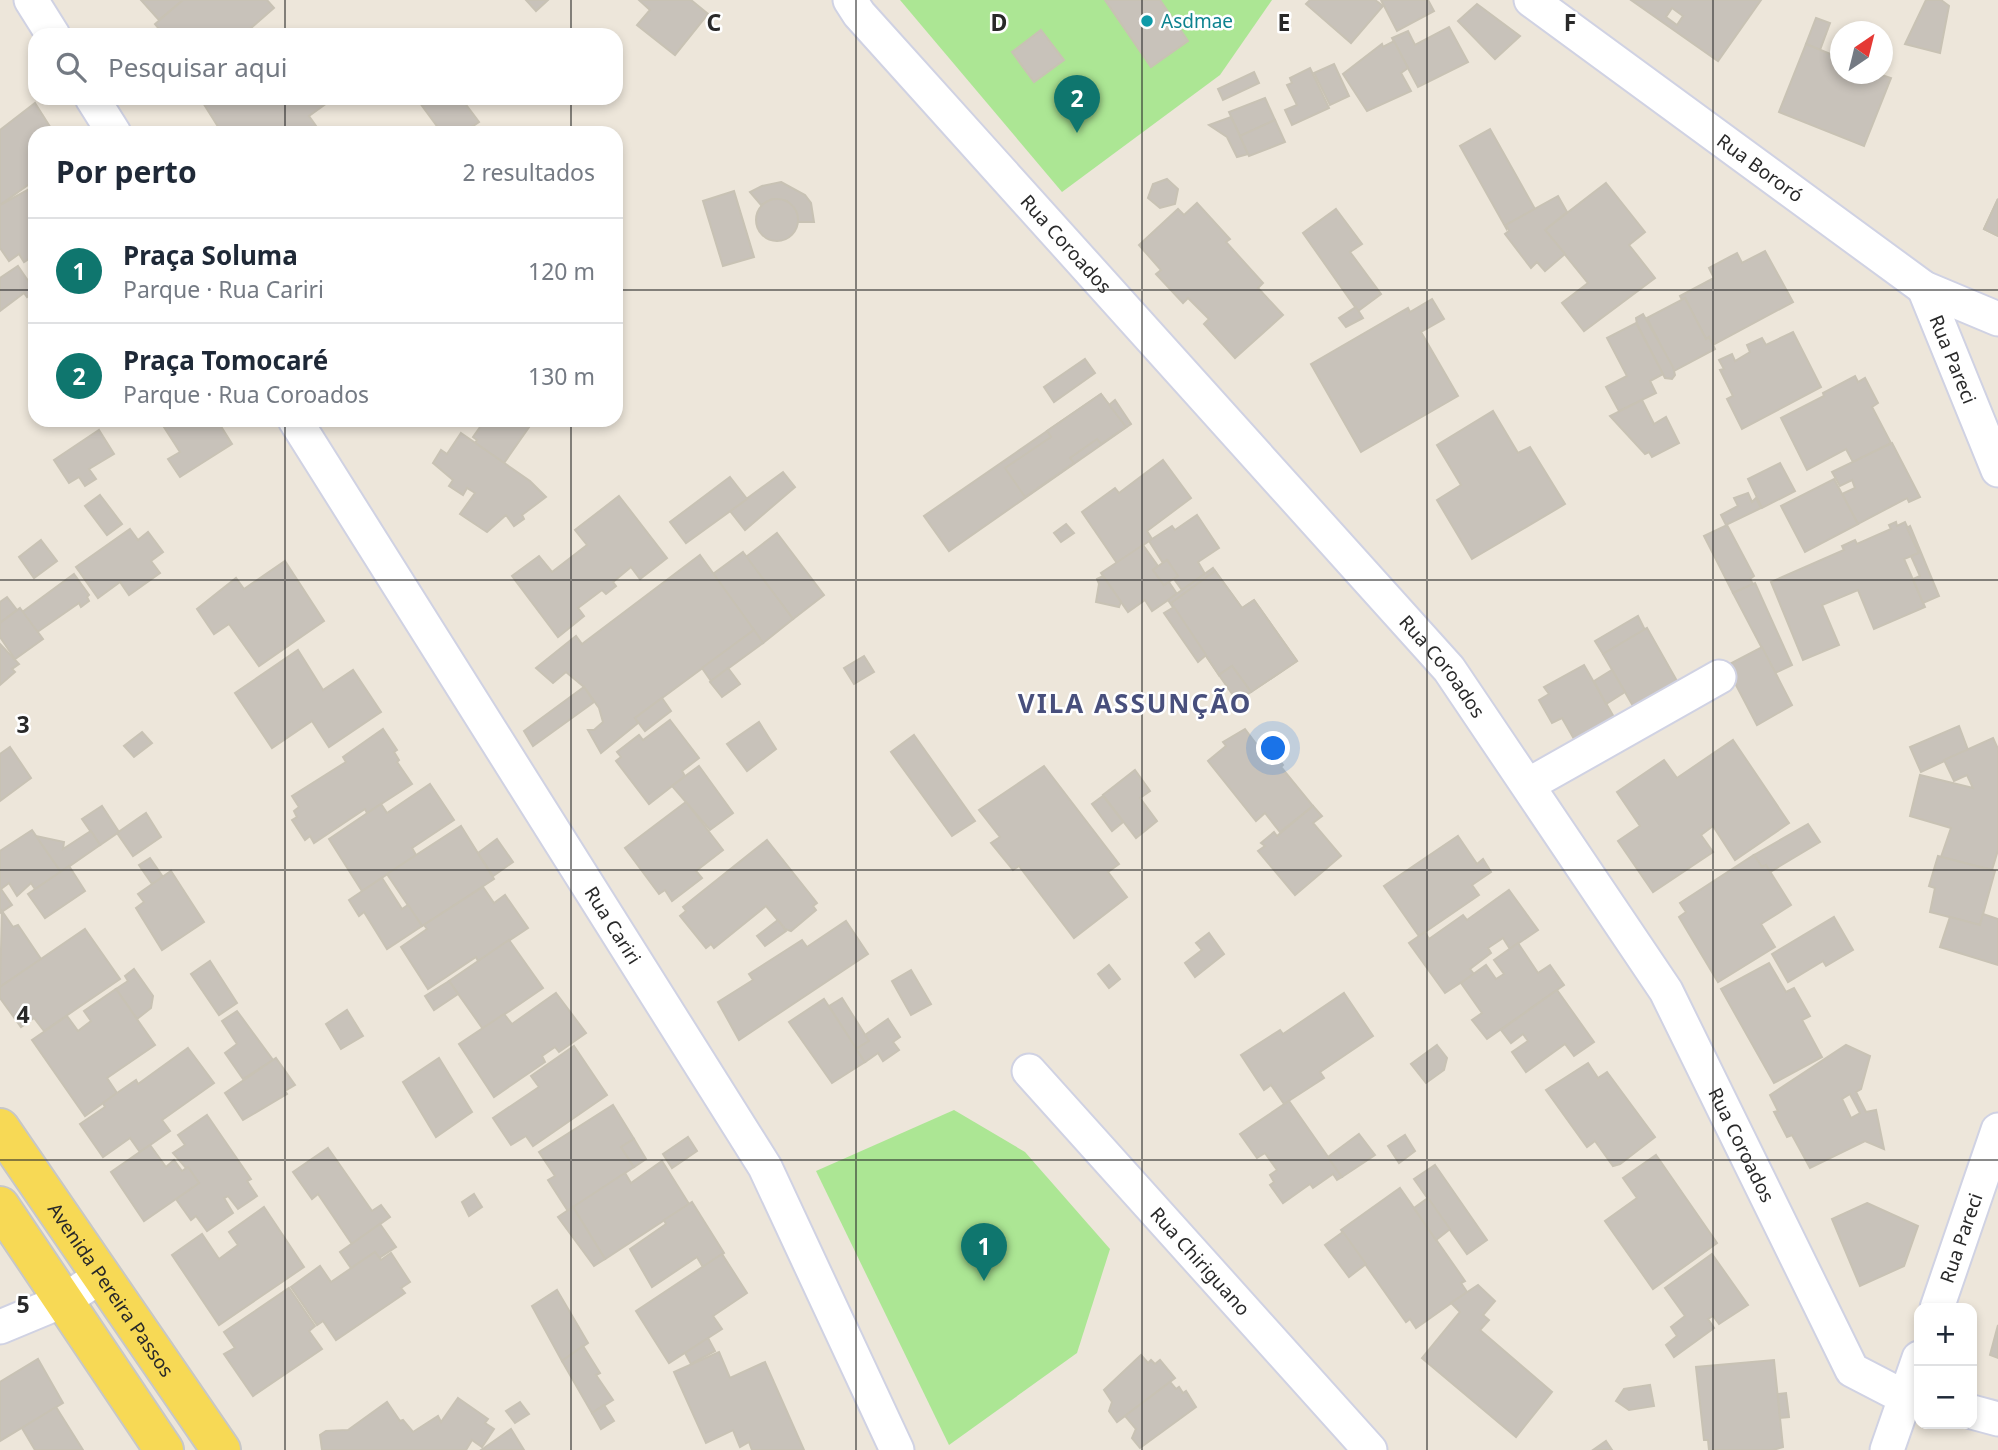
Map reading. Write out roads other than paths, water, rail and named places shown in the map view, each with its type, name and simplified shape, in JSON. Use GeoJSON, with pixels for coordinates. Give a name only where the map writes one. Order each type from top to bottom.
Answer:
{"type":"FeatureCollection","features":[{"type":"Feature","properties":{"kind":"main road","name":"Avenida Pereira Passos"},"geometry":{"type":"LineString","coordinates":[[0,1128],[221,1450]]}},
{"type":"Feature","properties":{"kind":"main road"},"geometry":{"type":"LineString","coordinates":[[0,1206],[164,1450]]}},
{"type":"Feature","properties":{"kind":"street"},"geometry":{"type":"LineString","coordinates":[[31,0],[49,28]]}},
{"type":"Feature","properties":{"kind":"street","name":"Rua Coroados"},"geometry":{"type":"LineString","coordinates":[[850,0],[859,14],[1449,668],[1666,991],[1852,1370],[1912,1399]]}},
{"type":"Feature","properties":{"kind":"street","name":"Rua Bororó"},"geometry":{"type":"LineString","coordinates":[[1531,0],[1924,288],[1998,319]]}},
{"type":"Feature","properties":{"kind":"street"},"geometry":{"type":"LineString","coordinates":[[96,105],[110,126]]}},
{"type":"Feature","properties":{"kind":"street","name":"Rua Pareci"},"geometry":{"type":"LineString","coordinates":[[1924,288],[1998,470]]}},
{"type":"Feature","properties":{"kind":"street","name":"Rua Cariri"},"geometry":{"type":"LineString","coordinates":[[299,427],[765,1167],[897,1450]]}},
{"type":"Feature","properties":{"kind":"street"},"geometry":{"type":"LineString","coordinates":[[1528,785],[1719,677]]}},
{"type":"Feature","properties":{"kind":"street","name":"Rua Chiriguano"},"geometry":{"type":"LineString","coordinates":[[1029,1071],[1370,1450]]}},
{"type":"Feature","properties":{"kind":"street","name":"Rua Pareci"},"geometry":{"type":"LineString","coordinates":[[1939,1303],[1998,1130]]}},
{"type":"Feature","properties":{"kind":"street"},"geometry":{"type":"LineString","coordinates":[[0,1327],[65,1300],[101,1276]]}},
{"type":"Feature","properties":{"kind":"street"},"geometry":{"type":"LineString","coordinates":[[1887,1450],[1912,1399],[1918,1366]]}},
{"type":"Feature","properties":{"kind":"street"},"geometry":{"type":"LineString","coordinates":[[1977,1413],[1998,1419]]}},
{"type":"Feature","properties":{"kind":"place","name":"Asdmae"},"geometry":{"type":"Point","coordinates":[1147,21]}},
{"type":"Feature","properties":{"kind":"place","name":"Praça Tomocaré"},"geometry":{"type":"Point","coordinates":[1077,133]}},
{"type":"Feature","properties":{"kind":"place","name":"Praça Soluma"},"geometry":{"type":"Point","coordinates":[984,1281]}},
{"type":"Feature","properties":{"kind":"district","name":"VILA ASSUNÇÃO"},"geometry":{"type":"Point","coordinates":[1135,703]}}]}
